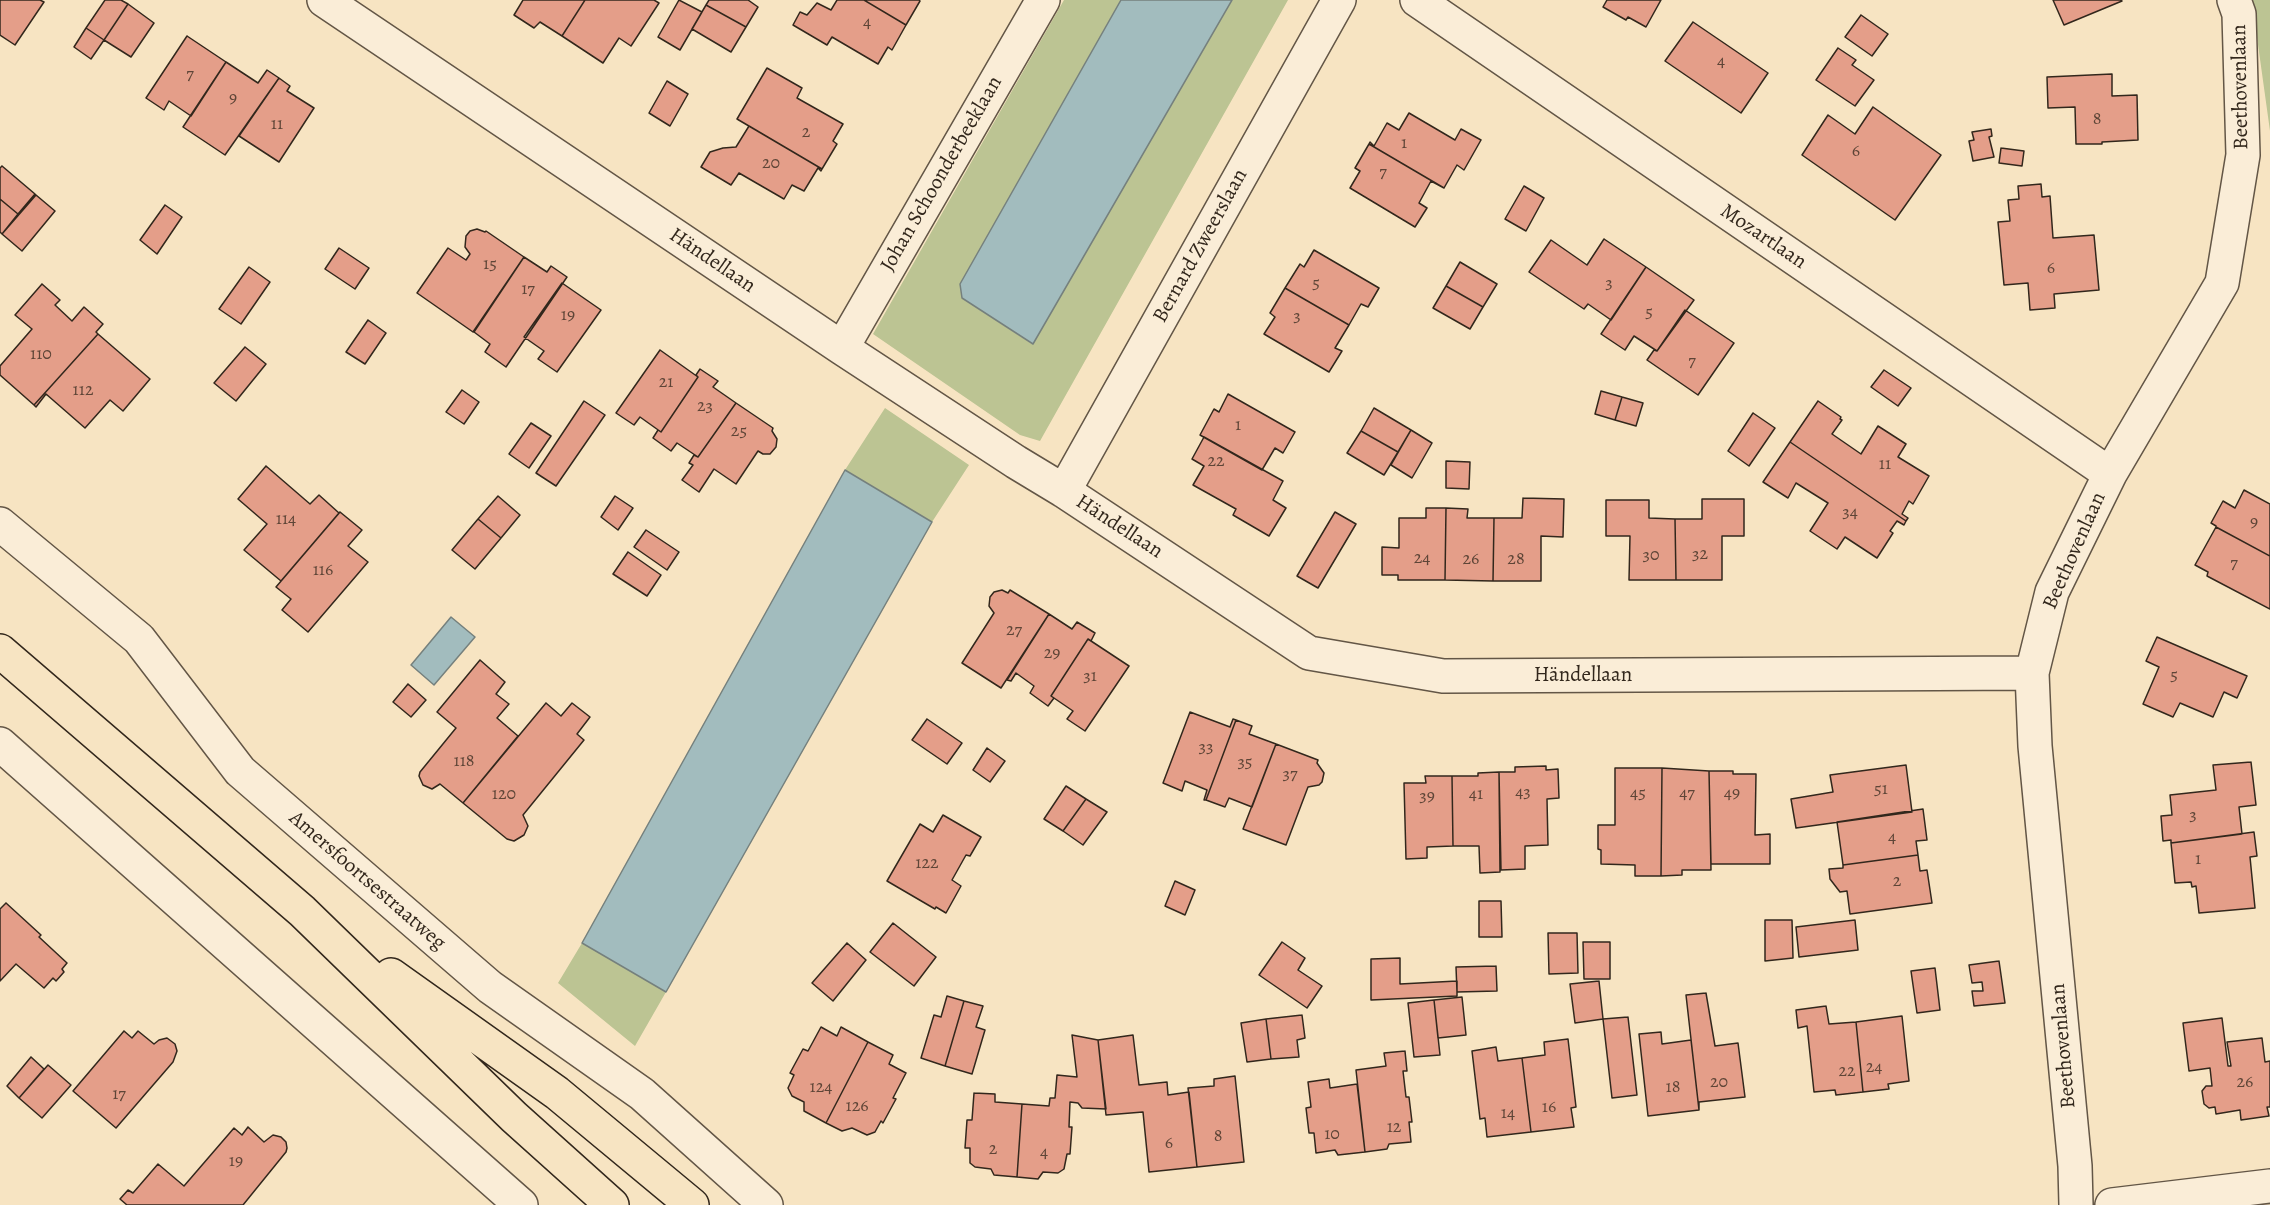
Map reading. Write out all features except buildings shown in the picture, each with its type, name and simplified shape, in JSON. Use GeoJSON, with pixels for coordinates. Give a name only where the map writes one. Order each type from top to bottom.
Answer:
{"type":"FeatureCollection","features":[{"type":"Feature","properties":{"kind":"main road"},"geometry":{"type":"LineString","coordinates":[[0,651],[302,911],[505,1108],[612,1205]]}},
{"type":"Feature","properties":{"kind":"main road"},"geometry":{"type":"LineString","coordinates":[[302,911],[557,1093],[692,1205]]}},
{"type":"Feature","properties":{"kind":"street","name":"Händellaan"},"geometry":{"type":"LineString","coordinates":[[324,0],[842,348],[1309,653],[1443,676],[2032,673]]}},
{"type":"Feature","properties":{"kind":"street","name":"Johan Schoonderbeeklaan"},"geometry":{"type":"LineString","coordinates":[[842,348],[1043,0]]}},
{"type":"Feature","properties":{"kind":"street","name":"Bernard Zweerslaan"},"geometry":{"type":"LineString","coordinates":[[1064,491],[1339,0]]}},
{"type":"Feature","properties":{"kind":"street","name":"Mozartlaan"},"geometry":{"type":"LineString","coordinates":[[1417,0],[2110,474]]}},
{"type":"Feature","properties":{"kind":"street","name":"Beethovenlaan"},"geometry":{"type":"LineString","coordinates":[[2076,1205],[2075,1166],[2035,746],[2032,673],[2052,592],[2110,474],[2222,283],[2243,155],[2239,14],[2234,0]]}},
{"type":"Feature","properties":{"kind":"street","name":"Amersfoortsestraatweg"},"geometry":{"type":"LineString","coordinates":[[0,524],[139,639],[240,771],[490,987],[642,1094],[766,1205]]}},
{"type":"Feature","properties":{"kind":"street"},"geometry":{"type":"LineString","coordinates":[[0,744],[521,1205]]}},
{"type":"Feature","properties":{"kind":"street"},"geometry":{"type":"LineString","coordinates":[[2112,1205],[2270,1186]]}},
{"type":"Feature","properties":{"kind":"green space"},"geometry":{"type":"Polygon","coordinates":[[[1064,0],[1121,0],[960,284],[962,298],[1032,344],[1232,0],[1288,0],[1040,441],[1020,435],[873,334],[1064,0]]]}},
{"type":"Feature","properties":{"kind":"green space"},"geometry":{"type":"Polygon","coordinates":[[[2249,0],[2270,0],[2270,131],[2255,23],[2249,0]]]}},
{"type":"Feature","properties":{"kind":"green space"},"geometry":{"type":"Polygon","coordinates":[[[885,408],[969,465],[932,522],[845,470],[885,408]]]}},
{"type":"Feature","properties":{"kind":"green space"},"geometry":{"type":"Polygon","coordinates":[[[582,943],[666,992],[635,1046],[558,983],[582,943]]]}},
{"type":"Feature","properties":{"kind":"water"},"geometry":{"type":"Polygon","coordinates":[[[1121,0],[1232,0],[1033,344],[962,298],[960,284],[1121,0]]]}},
{"type":"Feature","properties":{"kind":"water"},"geometry":{"type":"Polygon","coordinates":[[[845,470],[932,522],[666,992],[582,943],[845,470]]]}},
{"type":"Feature","properties":{"kind":"water"},"geometry":{"type":"Polygon","coordinates":[[[451,617],[475,637],[434,685],[411,665],[451,617]]]}}]}
